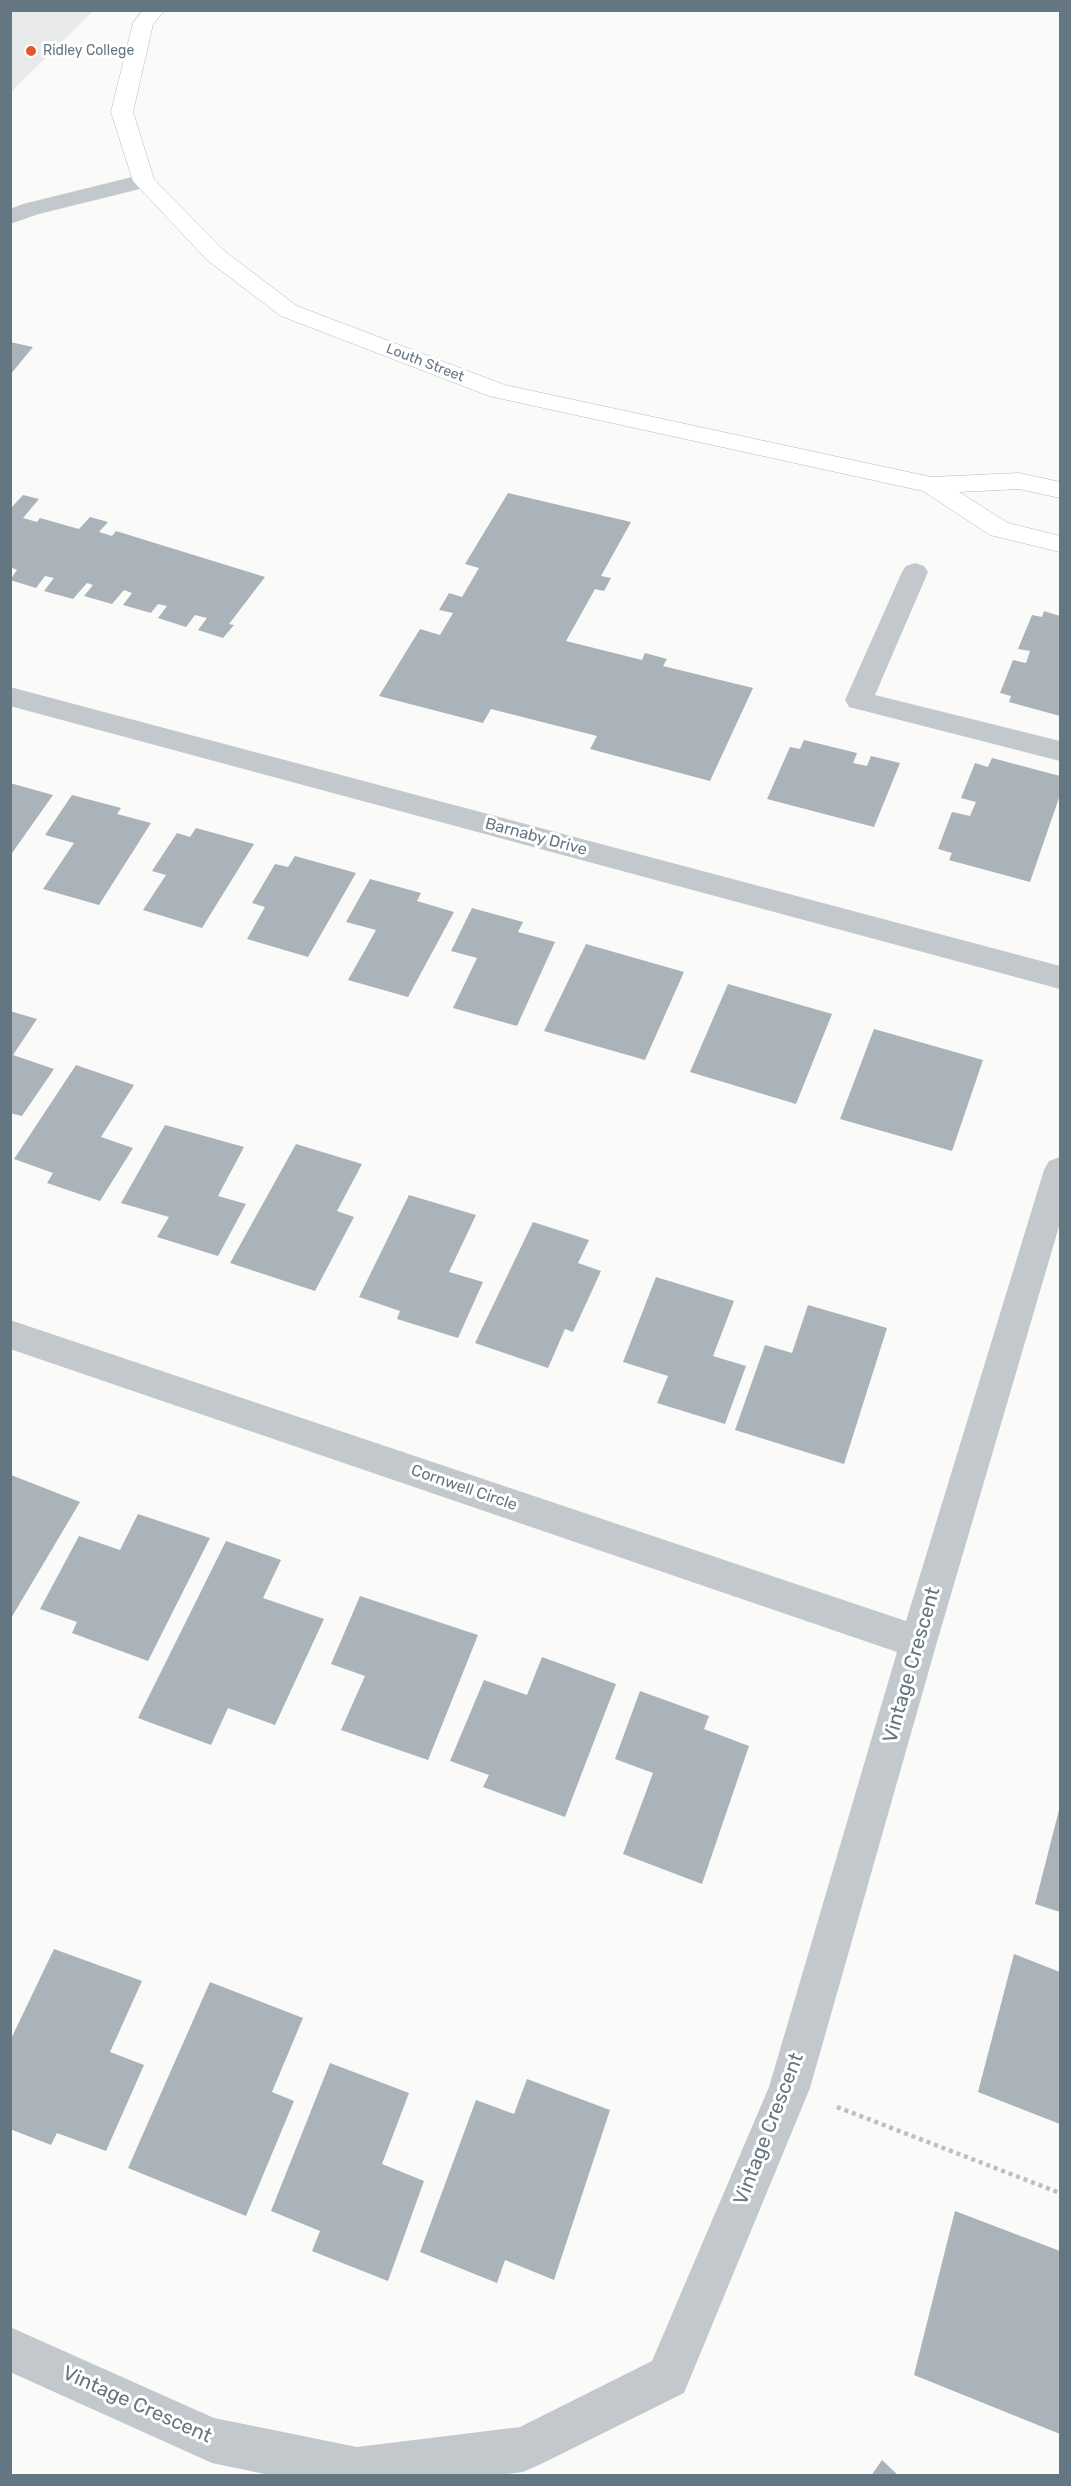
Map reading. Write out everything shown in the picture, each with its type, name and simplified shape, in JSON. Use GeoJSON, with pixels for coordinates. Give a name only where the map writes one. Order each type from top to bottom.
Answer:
{"type":"FeatureCollection","features":[{"type":"Feature","properties":{"kind":"main road","name":"Louth Street"},"geometry":{"type":"LineString","coordinates":[[155,10],[143,23],[122,112],[144,181],[215,255],[289,311],[498,391],[931,485],[1018,481],[1060,490]]}},
{"type":"Feature","properties":{"kind":"main road","name":"Louth Street"},"geometry":{"type":"LineString","coordinates":[[931,485],[999,529],[1060,544]]}},
{"type":"Feature","properties":{"kind":"street"},"geometry":{"type":"LineString","coordinates":[[10,217],[31,209],[144,181]]}},
{"type":"Feature","properties":{"kind":"street"},"geometry":{"type":"LineString","coordinates":[[915,572],[859,700],[1060,751]]}},
{"type":"Feature","properties":{"kind":"street","name":"Barnaby Drive"},"geometry":{"type":"LineString","coordinates":[[10,696],[1060,978]]}},
{"type":"Feature","properties":{"kind":"street","name":"Vintage Crescent"},"geometry":{"type":"LineString","coordinates":[[10,2349],[212,2440],[357,2470],[523,2449],[668,2377],[789,2088],[918,1642],[1060,1170]]}},
{"type":"Feature","properties":{"kind":"street","name":"Cornwell Circle"},"geometry":{"type":"LineString","coordinates":[[10,1334],[918,1642]]}},
{"type":"Feature","properties":{"kind":"path"},"geometry":{"type":"LineString","coordinates":[[789,2088],[1060,2193]]}},
{"type":"Feature","properties":{"kind":"shaded area","name":"Ridley College"},"geometry":{"type":"Polygon","coordinates":[[[11,10],[93,10],[93,11],[11,92],[11,10]]]}},
{"type":"Feature","properties":{"kind":"building"},"geometry":{"type":"Polygon","coordinates":[[[10,342],[33,347],[10,375],[10,342]]]}},
{"type":"Feature","properties":{"kind":"building"},"geometry":{"type":"Polygon","coordinates":[[[508,493],[631,522],[601,576],[611,578],[604,591],[595,589],[566,641],[642,660],[645,653],[667,659],[663,666],[753,688],[710,781],[590,749],[597,736],[491,709],[483,723],[379,696],[420,629],[440,635],[453,613],[439,610],[449,593],[462,597],[479,568],[465,564],[508,493]]]}},
{"type":"Feature","properties":{"kind":"building"},"geometry":{"type":"Polygon","coordinates":[[[23,495],[39,499],[23,518],[37,522],[40,518],[79,529],[90,517],[108,522],[99,532],[112,536],[116,531],[265,577],[229,624],[234,625],[223,638],[198,630],[207,618],[195,615],[186,627],[158,618],[167,606],[158,604],[151,613],[123,605],[132,593],[124,590],[112,604],[84,596],[93,585],[87,583],[73,599],[44,591],[54,578],[45,576],[36,588],[10,580],[17,570],[10,567],[10,509],[23,495]]]}},
{"type":"Feature","properties":{"kind":"building"},"geometry":{"type":"Polygon","coordinates":[[[1044,611],[1060,616],[1060,716],[1009,702],[1011,696],[1000,693],[1013,660],[1026,663],[1030,651],[1018,649],[1032,615],[1042,617],[1044,611]]]}},
{"type":"Feature","properties":{"kind":"building"},"geometry":{"type":"Polygon","coordinates":[[[804,740],[857,753],[853,763],[867,766],[871,756],[900,763],[874,827],[767,799],[790,747],[800,749],[804,740]]]}},
{"type":"Feature","properties":{"kind":"building"},"geometry":{"type":"Polygon","coordinates":[[[992,758],[1060,776],[1060,795],[1030,882],[949,860],[952,853],[938,849],[952,812],[970,816],[976,802],[961,798],[975,763],[988,767],[992,758]]]}},
{"type":"Feature","properties":{"kind":"building"},"geometry":{"type":"Polygon","coordinates":[[[10,783],[53,795],[10,856],[10,783]]]}},
{"type":"Feature","properties":{"kind":"building"},"geometry":{"type":"Polygon","coordinates":[[[72,795],[121,808],[117,814],[151,823],[99,905],[43,889],[74,843],[45,835],[72,795]]]}},
{"type":"Feature","properties":{"kind":"building"},"geometry":{"type":"Polygon","coordinates":[[[196,828],[254,844],[202,928],[143,910],[166,875],[152,871],[177,833],[190,837],[196,828]]]}},
{"type":"Feature","properties":{"kind":"building"},"geometry":{"type":"Polygon","coordinates":[[[295,856],[356,873],[308,957],[247,939],[265,907],[252,903],[275,864],[288,867],[295,856]]]}},
{"type":"Feature","properties":{"kind":"building"},"geometry":{"type":"Polygon","coordinates":[[[370,879],[421,893],[417,901],[454,912],[408,997],[348,980],[376,930],[346,922],[370,879]]]}},
{"type":"Feature","properties":{"kind":"building"},"geometry":{"type":"Polygon","coordinates":[[[472,908],[523,922],[518,932],[555,942],[517,1026],[453,1008],[477,958],[451,951],[472,908]]]}},
{"type":"Feature","properties":{"kind":"building"},"geometry":{"type":"Polygon","coordinates":[[[586,944],[684,972],[645,1060],[544,1031],[586,944]]]}},
{"type":"Feature","properties":{"kind":"building"},"geometry":{"type":"Polygon","coordinates":[[[728,984],[832,1014],[796,1104],[690,1072],[728,984]]]}},
{"type":"Feature","properties":{"kind":"building"},"geometry":{"type":"Polygon","coordinates":[[[10,1011],[37,1019],[13,1055],[54,1069],[22,1116],[10,1113],[10,1011]]]}},
{"type":"Feature","properties":{"kind":"building"},"geometry":{"type":"Polygon","coordinates":[[[874,1029],[983,1060],[952,1151],[840,1119],[874,1029]]]}},
{"type":"Feature","properties":{"kind":"building"},"geometry":{"type":"Polygon","coordinates":[[[76,1065],[134,1085],[101,1137],[133,1148],[100,1201],[47,1183],[53,1173],[14,1159],[76,1065]]]}},
{"type":"Feature","properties":{"kind":"building"},"geometry":{"type":"Polygon","coordinates":[[[165,1125],[244,1147],[218,1196],[246,1204],[218,1256],[157,1237],[169,1217],[121,1203],[165,1125]]]}},
{"type":"Feature","properties":{"kind":"building"},"geometry":{"type":"Polygon","coordinates":[[[296,1144],[362,1164],[337,1211],[354,1217],[315,1291],[230,1263],[296,1144]]]}},
{"type":"Feature","properties":{"kind":"building"},"geometry":{"type":"Polygon","coordinates":[[[409,1195],[476,1215],[449,1272],[483,1282],[458,1338],[397,1319],[400,1311],[359,1297],[409,1195]]]}},
{"type":"Feature","properties":{"kind":"building"},"geometry":{"type":"Polygon","coordinates":[[[533,1222],[589,1240],[578,1263],[601,1271],[573,1332],[565,1329],[548,1368],[475,1343],[533,1222]]]}},
{"type":"Feature","properties":{"kind":"building"},"geometry":{"type":"Polygon","coordinates":[[[656,1277],[734,1301],[713,1356],[746,1366],[725,1424],[657,1403],[668,1376],[623,1362],[656,1277]]]}},
{"type":"Feature","properties":{"kind":"building"},"geometry":{"type":"Polygon","coordinates":[[[808,1305],[887,1328],[844,1464],[735,1430],[765,1345],[792,1353],[808,1305]]]}},
{"type":"Feature","properties":{"kind":"building"},"geometry":{"type":"Polygon","coordinates":[[[10,1476],[80,1502],[10,1620],[10,1476]]]}},
{"type":"Feature","properties":{"kind":"building"},"geometry":{"type":"Polygon","coordinates":[[[138,1514],[210,1538],[148,1661],[72,1633],[77,1622],[40,1609],[79,1536],[120,1550],[138,1514]]]}},
{"type":"Feature","properties":{"kind":"building"},"geometry":{"type":"Polygon","coordinates":[[[226,1541],[281,1560],[263,1598],[324,1619],[275,1725],[228,1708],[211,1745],[138,1718],[226,1541]]]}},
{"type":"Feature","properties":{"kind":"building"},"geometry":{"type":"Polygon","coordinates":[[[360,1596],[478,1635],[428,1760],[341,1730],[365,1676],[331,1664],[360,1596]]]}},
{"type":"Feature","properties":{"kind":"building"},"geometry":{"type":"Polygon","coordinates":[[[542,1657],[616,1684],[565,1817],[483,1787],[489,1775],[450,1761],[484,1680],[527,1695],[542,1657]]]}},
{"type":"Feature","properties":{"kind":"building"},"geometry":{"type":"Polygon","coordinates":[[[640,1691],[709,1716],[704,1729],[749,1746],[702,1884],[623,1854],[653,1773],[615,1759],[640,1691]]]}},
{"type":"Feature","properties":{"kind":"building"},"geometry":{"type":"Polygon","coordinates":[[[1060,1806],[1060,1912],[1035,1904],[1060,1806]]]}},
{"type":"Feature","properties":{"kind":"building"},"geometry":{"type":"Polygon","coordinates":[[[54,1949],[142,1981],[110,2052],[144,2065],[106,2151],[57,2133],[51,2145],[10,2129],[10,2041],[54,1949]]]}},
{"type":"Feature","properties":{"kind":"building"},"geometry":{"type":"Polygon","coordinates":[[[1014,1954],[1060,1972],[1060,2124],[978,2092],[1014,1954]]]}},
{"type":"Feature","properties":{"kind":"building"},"geometry":{"type":"Polygon","coordinates":[[[210,1982],[303,2018],[272,2092],[294,2101],[246,2216],[128,2168],[210,1982]]]}},
{"type":"Feature","properties":{"kind":"building"},"geometry":{"type":"Polygon","coordinates":[[[330,2063],[409,2093],[382,2164],[424,2181],[388,2281],[312,2251],[320,2231],[271,2211],[330,2063]]]}},
{"type":"Feature","properties":{"kind":"building"},"geometry":{"type":"Polygon","coordinates":[[[527,2079],[610,2110],[554,2280],[505,2260],[497,2283],[420,2252],[476,2100],[514,2114],[527,2079]]]}},
{"type":"Feature","properties":{"kind":"building"},"geometry":{"type":"Polygon","coordinates":[[[955,2211],[1060,2251],[1060,2434],[914,2375],[955,2211]]]}},
{"type":"Feature","properties":{"kind":"building"},"geometry":{"type":"Polygon","coordinates":[[[882,2460],[899,2476],[871,2476],[882,2460]]]}},
{"type":"Feature","properties":{"kind":"place","name":"Ridley College"},"geometry":{"type":"Point","coordinates":[31,51]}}]}
